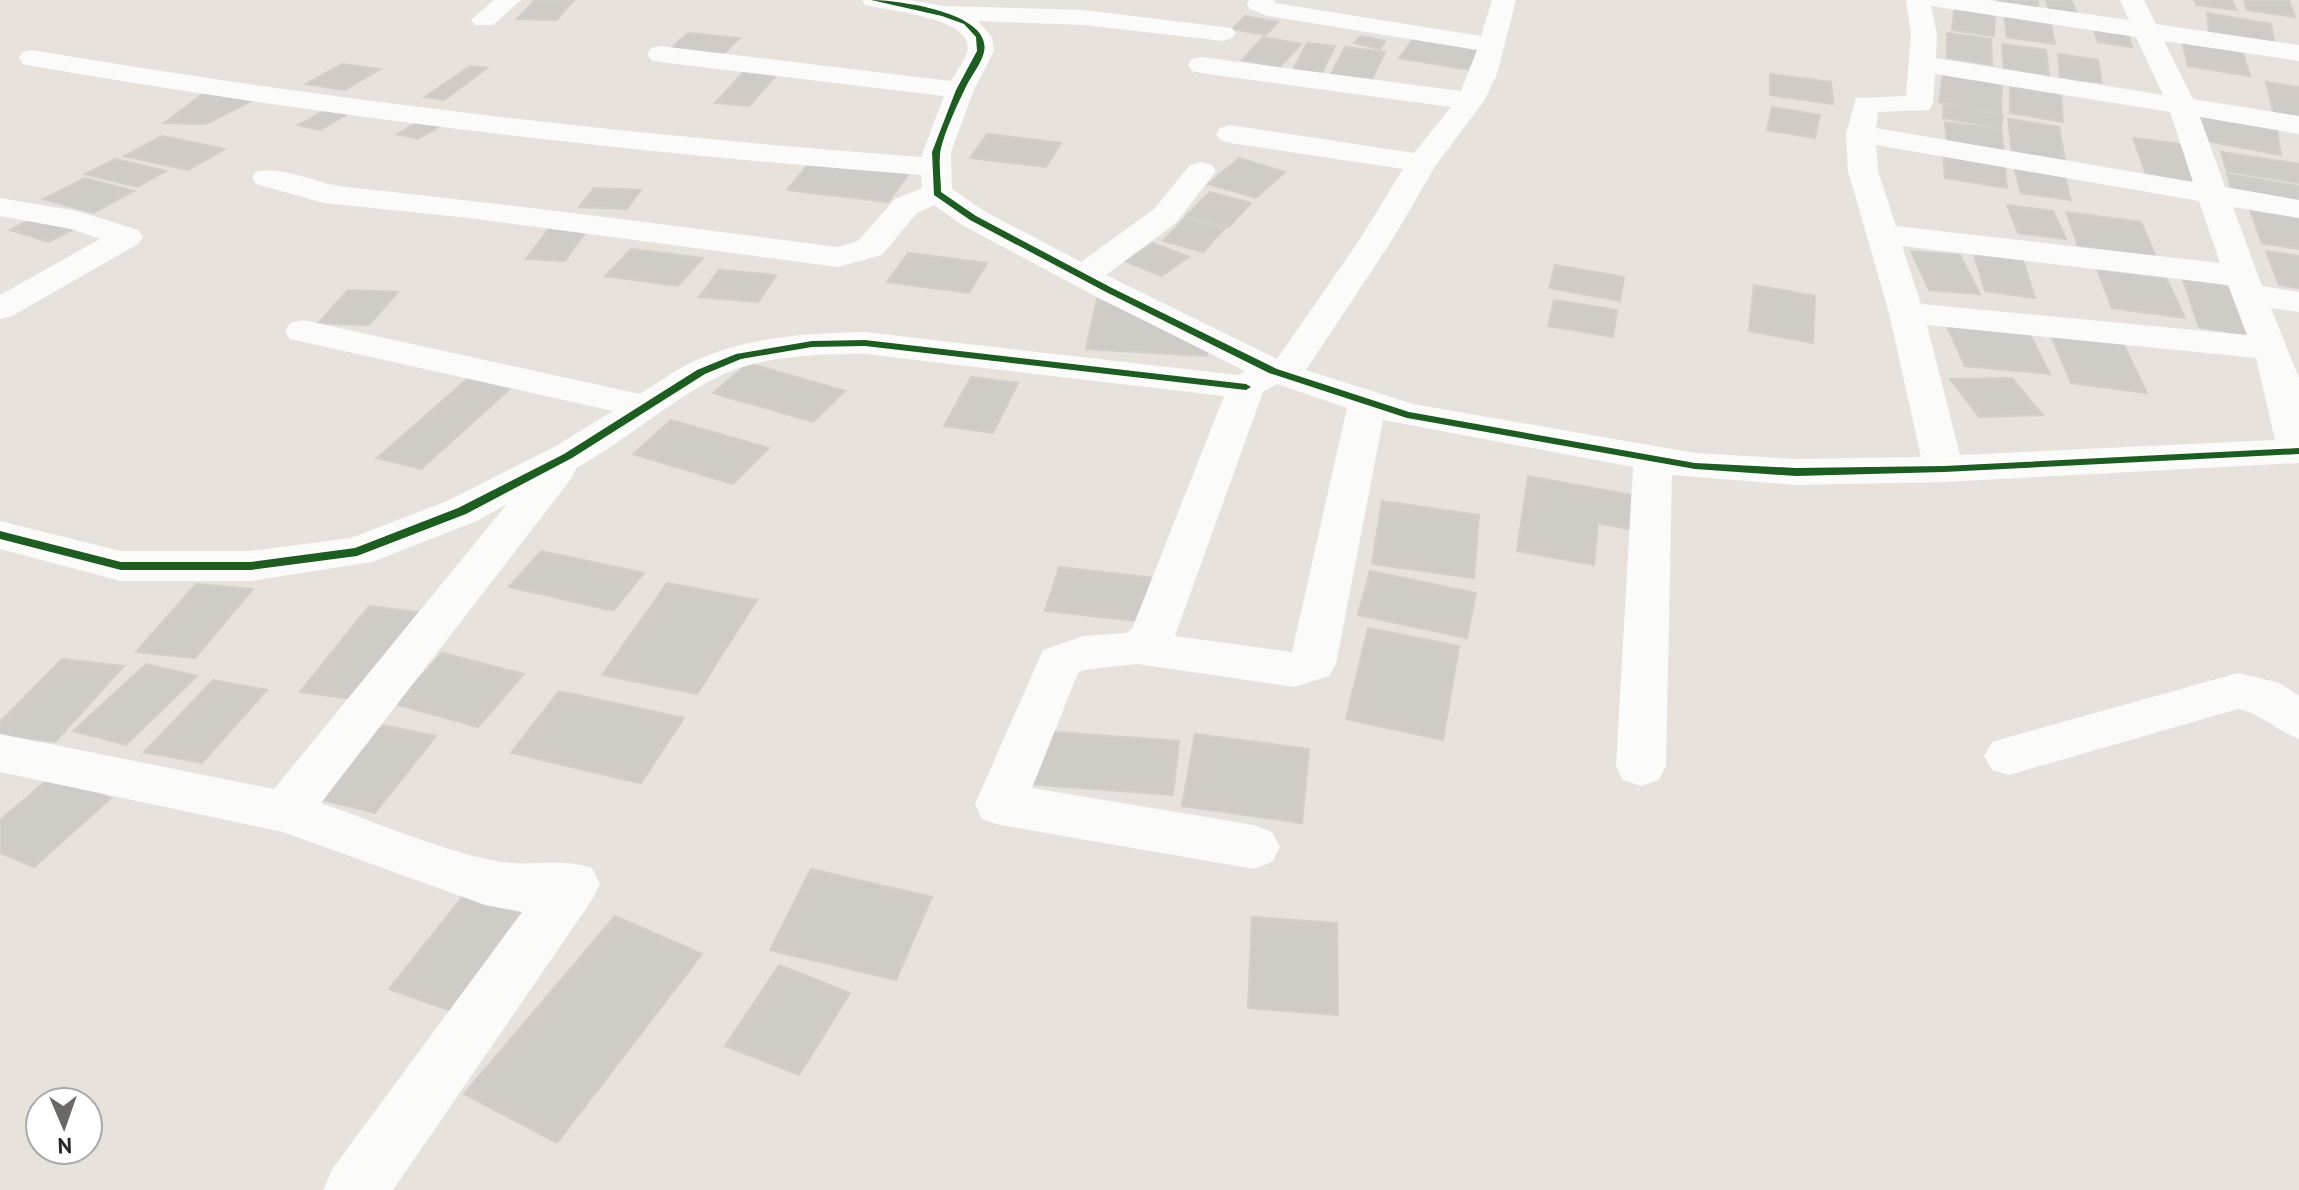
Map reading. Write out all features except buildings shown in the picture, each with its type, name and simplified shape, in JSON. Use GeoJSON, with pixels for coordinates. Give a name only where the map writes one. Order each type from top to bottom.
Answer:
{"type":"FeatureCollection","features":[{"type":"Feature","properties":{"kind":"street"},"geometry":{"type":"LineString","coordinates":[[484,20],[509,0]]}},
{"type":"Feature","properties":{"kind":"street"},"geometry":{"type":"LineString","coordinates":[[874,0],[944,14],[966,23],[979,37],[981,51],[960,90],[936,152],[937,180]]}},
{"type":"Feature","properties":{"kind":"street"},"geometry":{"type":"LineString","coordinates":[[1262,0],[1259,4],[1268,9],[1491,45]]}},
{"type":"Feature","properties":{"kind":"street"},"geometry":{"type":"LineString","coordinates":[[1140,648],[1151,639],[1261,380],[1289,367],[1376,240],[1422,163],[1470,101],[1478,87],[1504,0]]}},
{"type":"Feature","properties":{"kind":"street"},"geometry":{"type":"LineString","coordinates":[[1918,0],[1924,34],[1919,104],[1866,104],[1860,134],[1863,171],[1906,313],[1944,469]]}},
{"type":"Feature","properties":{"kind":"street"},"geometry":{"type":"LineString","coordinates":[[1937,0],[2138,14],[2299,53]]}},
{"type":"Feature","properties":{"kind":"street"},"geometry":{"type":"LineString","coordinates":[[944,14],[1011,6],[1069,8],[1223,33]]}},
{"type":"Feature","properties":{"kind":"street"},"geometry":{"type":"LineString","coordinates":[[0,535],[121,566],[251,566],[357,552],[462,511],[568,456],[701,372],[739,356],[812,344],[865,343],[1261,380],[1367,402],[1407,415],[1695,466],[1796,472],[1944,469],[2298,451],[2278,367],[2245,285],[2182,106],[2138,14]]}},
{"type":"Feature","properties":{"kind":"street"},"geometry":{"type":"LineString","coordinates":[[660,54],[960,90]]}},
{"type":"Feature","properties":{"kind":"street"},"geometry":{"type":"LineString","coordinates":[[32,58],[207,88],[752,153],[937,180],[973,218],[1084,276],[1261,380]]}},
{"type":"Feature","properties":{"kind":"street"},"geometry":{"type":"LineString","coordinates":[[1923,64],[2299,125]]}},
{"type":"Feature","properties":{"kind":"street"},"geometry":{"type":"LineString","coordinates":[[1201,65],[1470,101]]}},
{"type":"Feature","properties":{"kind":"street"},"geometry":{"type":"LineString","coordinates":[[1230,134],[1422,163]]}},
{"type":"Feature","properties":{"kind":"street"},"geometry":{"type":"LineString","coordinates":[[1860,134],[2299,209]]}},
{"type":"Feature","properties":{"kind":"street"},"geometry":{"type":"LineString","coordinates":[[1084,276],[1165,216],[1201,171]]}},
{"type":"Feature","properties":{"kind":"street"},"geometry":{"type":"LineString","coordinates":[[267,178],[324,194],[469,209],[838,257],[870,248],[906,206],[937,180]]}},
{"type":"Feature","properties":{"kind":"street"},"geometry":{"type":"LineString","coordinates":[[0,207],[77,221],[127,237],[0,309]]}},
{"type":"Feature","properties":{"kind":"street"},"geometry":{"type":"LineString","coordinates":[[1881,234],[2245,285],[2299,302]]}},
{"type":"Feature","properties":{"kind":"street"},"geometry":{"type":"LineString","coordinates":[[1906,313],[2269,348]]}},
{"type":"Feature","properties":{"kind":"street"},"geometry":{"type":"LineString","coordinates":[[303,331],[643,406]]}},
{"type":"Feature","properties":{"kind":"street"},"geometry":{"type":"LineString","coordinates":[[1254,847],[1000,804],[1059,662],[1085,650],[1140,648],[1294,670],[1313,664],[1367,402]]}},
{"type":"Feature","properties":{"kind":"street"},"geometry":{"type":"LineString","coordinates":[[285,812],[568,456]]}},
{"type":"Feature","properties":{"kind":"street"},"geometry":{"type":"LineString","coordinates":[[1641,766],[1653,458]]}},
{"type":"Feature","properties":{"kind":"street"},"geometry":{"type":"LineString","coordinates":[[2009,756],[2238,691],[2263,696],[2299,720]]}},
{"type":"Feature","properties":{"kind":"street"},"geometry":{"type":"LineString","coordinates":[[0,753],[285,812],[485,882],[519,889],[573,884],[355,1190]]}},
{"type":"Feature","properties":{"kind":"cycle path"},"geometry":{"type":"LineString","coordinates":[[874,0],[944,14],[966,23],[979,37],[981,51],[960,90],[936,152],[937,193],[973,218],[1273,371],[1407,415],[1695,466],[1796,472],[1944,469],[2299,451]]}},
{"type":"Feature","properties":{"kind":"cycle path"},"geometry":{"type":"LineString","coordinates":[[0,535],[121,566],[251,566],[357,552],[462,511],[568,456],[701,372],[739,356],[812,344],[865,343],[1246,387]]}}]}
